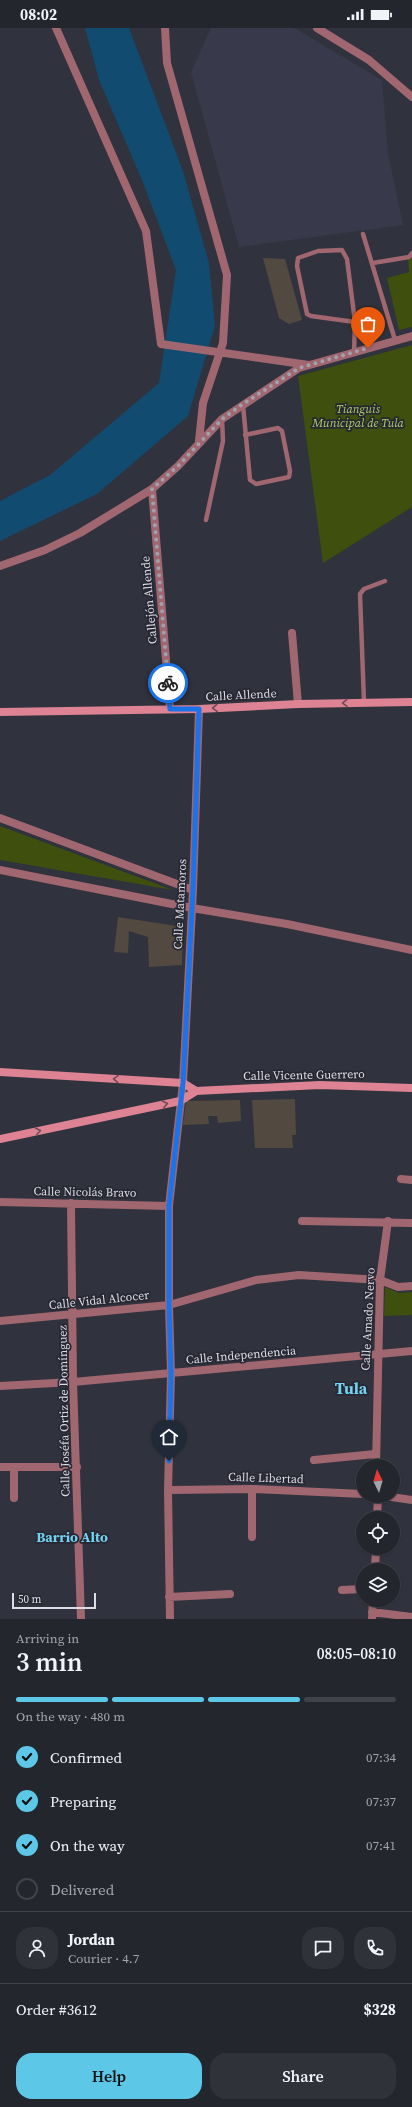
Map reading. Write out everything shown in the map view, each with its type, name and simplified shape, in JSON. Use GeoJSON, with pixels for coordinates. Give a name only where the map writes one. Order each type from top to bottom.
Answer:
{"type":"FeatureCollection","features":[{"type":"Feature","properties":{"kind":"street"},"geometry":{"type":"LineString","coordinates":[[56,28],[146,231],[161,344],[309,365]]}},
{"type":"Feature","properties":{"kind":"street"},"geometry":{"type":"LineString","coordinates":[[165,28],[167,63],[227,275],[224,336],[217,352],[203,403],[199,442]]}},
{"type":"Feature","properties":{"kind":"street"},"geometry":{"type":"LineString","coordinates":[[317,28],[369,60],[412,97]]}},
{"type":"Feature","properties":{"kind":"street"},"geometry":{"type":"LineString","coordinates":[[0,566],[45,550],[80,533],[152,489],[178,466],[222,419],[299,368],[412,336]]}},
{"type":"Feature","properties":{"kind":"street","name":"Callejón Allende"},"geometry":{"type":"LineString","coordinates":[[152,489],[170,709]]}},
{"type":"Feature","properties":{"kind":"street"},"geometry":{"type":"LineString","coordinates":[[292,633],[298,704]]}},
{"type":"Feature","properties":{"kind":"street","name":"Calle Allende"},"geometry":{"type":"LineString","coordinates":[[0,712],[199,709],[298,704],[412,702]]}},
{"type":"Feature","properties":{"kind":"street","name":"Calle Matamoros"},"geometry":{"type":"LineString","coordinates":[[170,1619],[168,1490],[171,1374],[169,1206],[183,1083],[193,890],[199,709]]}},
{"type":"Feature","properties":{"kind":"street"},"geometry":{"type":"LineString","coordinates":[[0,818],[193,890]]}},
{"type":"Feature","properties":{"kind":"street"},"geometry":{"type":"LineString","coordinates":[[0,870],[192,908],[287,924],[412,950]]}},
{"type":"Feature","properties":{"kind":"street"},"geometry":{"type":"LineString","coordinates":[[0,1072],[183,1083],[196,1091]]}},
{"type":"Feature","properties":{"kind":"street","name":"Calle Vicente Guerrero"},"geometry":{"type":"LineString","coordinates":[[180,1101],[196,1091],[320,1085],[412,1088]]}},
{"type":"Feature","properties":{"kind":"street"},"geometry":{"type":"LineString","coordinates":[[0,1139],[180,1101]]}},
{"type":"Feature","properties":{"kind":"street"},"geometry":{"type":"LineString","coordinates":[[401,1179],[412,1180]]}},
{"type":"Feature","properties":{"kind":"street","name":"Calle Nicolás Bravo"},"geometry":{"type":"LineString","coordinates":[[0,1202],[169,1206]]}},
{"type":"Feature","properties":{"kind":"street","name":"Calle Joséfa Ortiz de Domínguez"},"geometry":{"type":"LineString","coordinates":[[71,1203],[74,1315],[73,1382],[81,1619]]}},
{"type":"Feature","properties":{"kind":"street"},"geometry":{"type":"LineString","coordinates":[[302,1221],[412,1223]]}},
{"type":"Feature","properties":{"kind":"street","name":"Calle Amado Nervo"},"geometry":{"type":"LineString","coordinates":[[375,1459],[380,1280],[388,1222]]}},
{"type":"Feature","properties":{"kind":"street","name":"Calle Vidal Alcocer"},"geometry":{"type":"LineString","coordinates":[[0,1321],[169,1305],[256,1280],[299,1275],[380,1280],[398,1287],[412,1286]]}},
{"type":"Feature","properties":{"kind":"street","name":"Calle Independencia"},"geometry":{"type":"LineString","coordinates":[[0,1386],[171,1374],[412,1351]]}},
{"type":"Feature","properties":{"kind":"street"},"geometry":{"type":"LineString","coordinates":[[314,1460],[375,1454]]}},
{"type":"Feature","properties":{"kind":"street"},"geometry":{"type":"LineString","coordinates":[[0,1467],[77,1467]]}},
{"type":"Feature","properties":{"kind":"street"},"geometry":{"type":"LineString","coordinates":[[14,1468],[14,1498]]}},
{"type":"Feature","properties":{"kind":"street"},"geometry":{"type":"LineString","coordinates":[[252,1489],[252,1537]]}},
{"type":"Feature","properties":{"kind":"street","name":"Calle Libertad"},"geometry":{"type":"LineString","coordinates":[[168,1490],[252,1489],[356,1494]]}},
{"type":"Feature","properties":{"kind":"street"},"geometry":{"type":"LineString","coordinates":[[400,1498],[412,1500]]}},
{"type":"Feature","properties":{"kind":"street"},"geometry":{"type":"LineString","coordinates":[[342,1590],[356,1589]]}},
{"type":"Feature","properties":{"kind":"street"},"geometry":{"type":"LineString","coordinates":[[169,1597],[230,1594]]}},
{"type":"Feature","properties":{"kind":"street"},"geometry":{"type":"LineString","coordinates":[[372,1616],[412,1617]]}},
{"type":"Feature","properties":{"kind":"lane"},"geometry":{"type":"LineString","coordinates":[[363,234],[396,340]]}},
{"type":"Feature","properties":{"kind":"lane"},"geometry":{"type":"LineString","coordinates":[[354,352],[355,322],[347,259],[342,250],[318,251],[298,258],[297,266],[307,314],[311,316],[355,322]]}},
{"type":"Feature","properties":{"kind":"lane"},"geometry":{"type":"LineString","coordinates":[[373,263],[409,257],[412,253]]}},
{"type":"Feature","properties":{"kind":"lane"},"geometry":{"type":"LineString","coordinates":[[243,404],[245,436],[250,480],[256,484],[289,476],[290,471],[282,431],[278,428],[245,436]]}},
{"type":"Feature","properties":{"kind":"lane"},"geometry":{"type":"LineString","coordinates":[[206,520],[223,441],[222,419]]}},
{"type":"Feature","properties":{"kind":"lane"},"geometry":{"type":"LineString","coordinates":[[364,702],[360,594],[364,589],[385,581]]}},
{"type":"Feature","properties":{"kind":"shaded area"},"geometry":{"type":"Polygon","coordinates":[[[211,28],[294,28],[382,80],[388,153],[403,225],[239,247],[191,72],[211,28]]]}},
{"type":"Feature","properties":{"kind":"green space"},"geometry":{"type":"Polygon","coordinates":[[[412,256],[412,327],[399,330],[387,278],[409,272],[408,257],[412,256]]]}},
{"type":"Feature","properties":{"kind":"green space","name":"Tianguis Municipal de Tula"},"geometry":{"type":"Polygon","coordinates":[[[412,345],[412,507],[323,563],[298,376],[412,345]]]}},
{"type":"Feature","properties":{"kind":"green space"},"geometry":{"type":"Polygon","coordinates":[[[0,826],[173,890],[0,860],[0,826]]]}},
{"type":"Feature","properties":{"kind":"green space"},"geometry":{"type":"Polygon","coordinates":[[[385,1287],[399,1293],[412,1292],[412,1315],[384,1316],[385,1287]]]}},
{"type":"Feature","properties":{"kind":"water"},"geometry":{"type":"Polygon","coordinates":[[[85,28],[129,28],[183,171],[209,263],[215,326],[188,416],[97,494],[0,541],[0,501],[50,475],[159,383],[176,270],[142,180],[99,80],[85,28]]]}},
{"type":"Feature","properties":{"kind":"building"},"geometry":{"type":"Polygon","coordinates":[[[263,258],[285,259],[302,320],[289,324],[279,318],[263,258]]]}},
{"type":"Feature","properties":{"kind":"building"},"geometry":{"type":"Polygon","coordinates":[[[118,917],[183,927],[182,965],[149,967],[148,937],[129,931],[128,953],[114,952],[118,917]]]}},
{"type":"Feature","properties":{"kind":"building"},"geometry":{"type":"Polygon","coordinates":[[[295,1099],[296,1135],[292,1135],[293,1148],[255,1148],[252,1100],[295,1099]]]}},
{"type":"Feature","properties":{"kind":"building"},"geometry":{"type":"Polygon","coordinates":[[[240,1100],[241,1121],[218,1123],[217,1116],[208,1116],[209,1124],[183,1125],[186,1101],[240,1100]]]}},
{"type":"Feature","properties":{"kind":"way so far"},"geometry":{"type":"LineString","coordinates":[[168,683],[152,489],[178,466],[222,419],[243,404],[299,368],[368,348]]}},
{"type":"Feature","properties":{"kind":"district","name":"Tula"},"geometry":{"type":"Point","coordinates":[351,1388]}},
{"type":"Feature","properties":{"kind":"district","name":"Barrio Alto"},"geometry":{"type":"Point","coordinates":[72,1537]}},
{"type":"Feature","properties":{"kind":"route"},"geometry":{"type":"LineString","coordinates":[[168,683],[170,709],[199,709],[193,890],[183,1083],[169,1206],[171,1374],[169,1461]]}}]}
